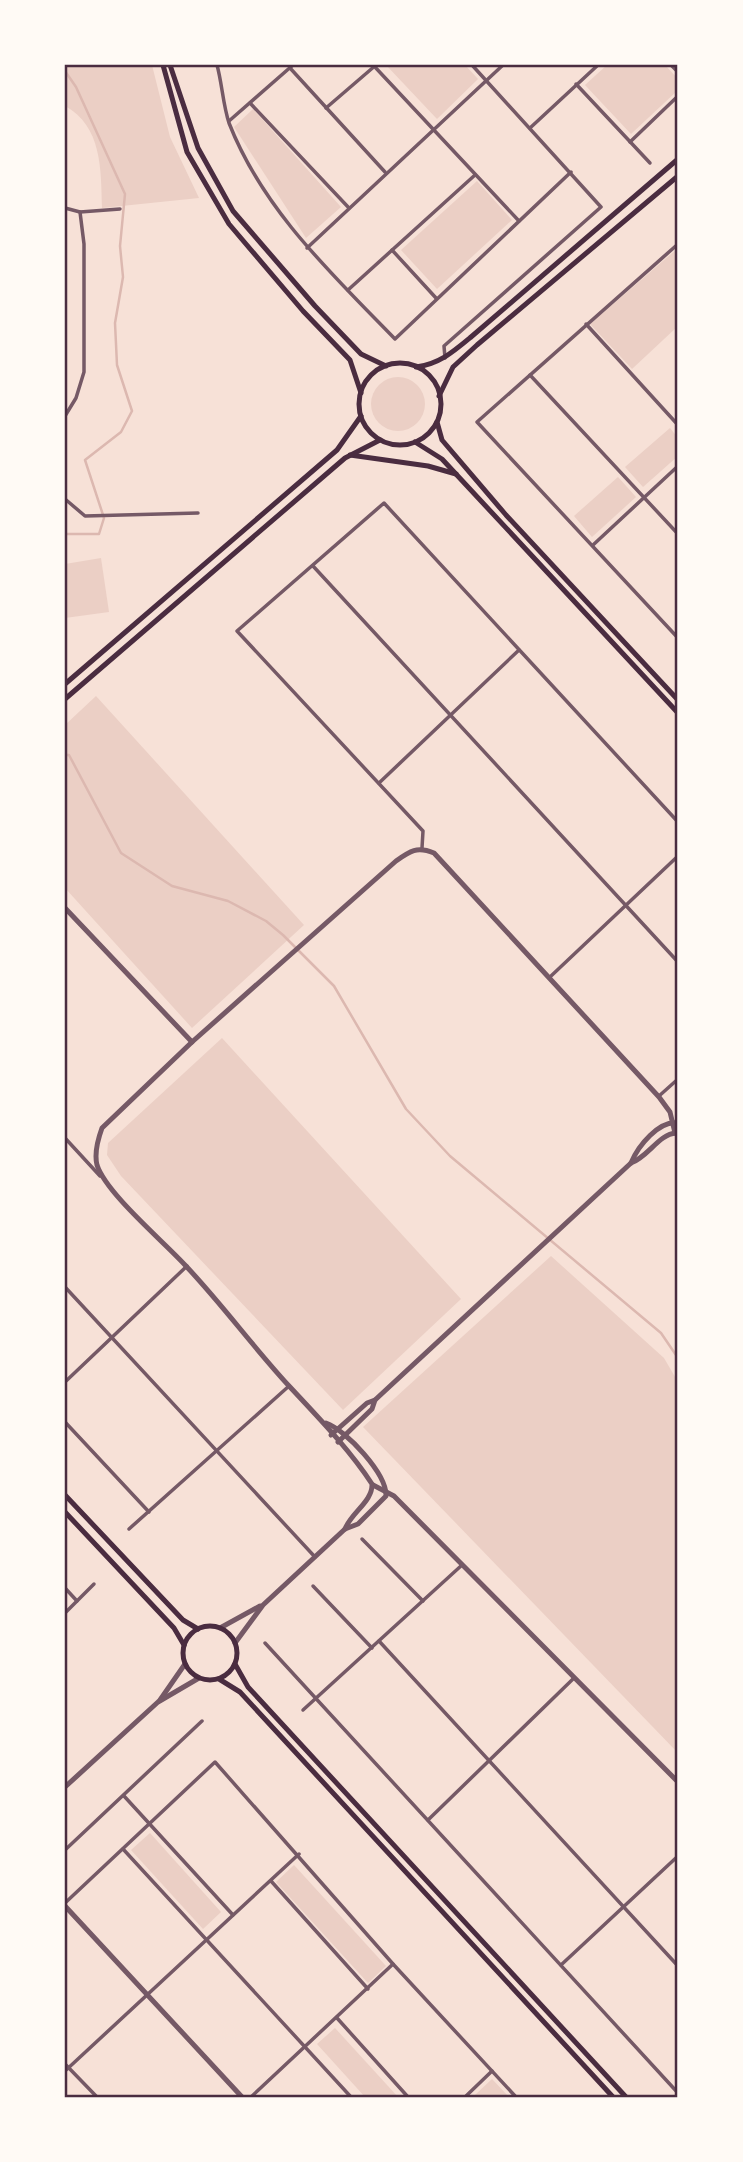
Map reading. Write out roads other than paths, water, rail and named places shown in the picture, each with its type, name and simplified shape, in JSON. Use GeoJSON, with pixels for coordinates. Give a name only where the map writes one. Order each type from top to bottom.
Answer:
{"type":"FeatureCollection","features":[{"type":"Feature","properties":{"kind":"main road"},"geometry":{"type":"LineString","coordinates":[[163,65],[187,152],[229,223],[303,311],[350,360],[361,393]]}},
{"type":"Feature","properties":{"kind":"main road"},"geometry":{"type":"LineString","coordinates":[[170,65],[198,148],[233,211],[315,306],[361,354],[386,366],[431,365],[445,358],[678,159]]}},
{"type":"Feature","properties":{"kind":"main road"},"geometry":{"type":"LineString","coordinates":[[678,176],[453,368],[439,396],[437,422],[442,440],[506,515],[678,699]]}},
{"type":"Feature","properties":{"kind":"main road"},"geometry":{"type":"LineString","coordinates":[[386,366],[365,382],[361,393],[360,416],[367,429],[380,440],[396,445],[415,442],[437,422]]}},
{"type":"Feature","properties":{"kind":"main road"},"geometry":{"type":"LineString","coordinates":[[416,367],[433,380],[439,396]]}},
{"type":"Feature","properties":{"kind":"main road"},"geometry":{"type":"LineString","coordinates":[[65,684],[337,450],[360,416]]}},
{"type":"Feature","properties":{"kind":"main road"},"geometry":{"type":"LineString","coordinates":[[65,699],[350,455],[380,440]]}},
{"type":"Feature","properties":{"kind":"main road"},"geometry":{"type":"LineString","coordinates":[[415,442],[442,459],[678,713]]}},
{"type":"Feature","properties":{"kind":"main road"},"geometry":{"type":"LineString","coordinates":[[350,455],[428,466],[456,474]]}},
{"type":"Feature","properties":{"kind":"main road"},"geometry":{"type":"LineString","coordinates":[[65,1494],[183,1619],[198,1629]]}},
{"type":"Feature","properties":{"kind":"main road"},"geometry":{"type":"LineString","coordinates":[[65,1512],[174,1628],[184,1645],[185,1664],[199,1678],[219,1679],[240,1692],[612,2097]]}},
{"type":"Feature","properties":{"kind":"main road"},"geometry":{"type":"LineString","coordinates":[[184,1645],[198,1629],[210,1626],[220,1628],[235,1643],[235,1664],[247,1687],[626,2097]]}},
{"type":"Feature","properties":{"kind":"main road"},"geometry":{"type":"LineString","coordinates":[[219,1679],[235,1664]]}},
{"type":"Feature","properties":{"kind":"street"},"geometry":{"type":"LineString","coordinates":[[217,65],[228,121],[275,207],[307,248],[395,339],[571,172]]}},
{"type":"Feature","properties":{"kind":"street"},"geometry":{"type":"LineString","coordinates":[[445,358],[444,346],[601,207],[472,65]]}},
{"type":"Feature","properties":{"kind":"street"},"geometry":{"type":"LineString","coordinates":[[307,248],[385,172],[503,65]]}},
{"type":"Feature","properties":{"kind":"street"},"geometry":{"type":"LineString","coordinates":[[530,128],[598,65]]}},
{"type":"Feature","properties":{"kind":"street"},"geometry":{"type":"LineString","coordinates":[[671,65],[678,72]]}},
{"type":"Feature","properties":{"kind":"street"},"geometry":{"type":"LineString","coordinates":[[228,121],[291,66],[385,172]]}},
{"type":"Feature","properties":{"kind":"street"},"geometry":{"type":"LineString","coordinates":[[326,108],[375,66],[519,221]]}},
{"type":"Feature","properties":{"kind":"street"},"geometry":{"type":"LineString","coordinates":[[576,84],[650,163]]}},
{"type":"Feature","properties":{"kind":"street"},"geometry":{"type":"LineString","coordinates":[[630,142],[678,96]]}},
{"type":"Feature","properties":{"kind":"street"},"geometry":{"type":"LineString","coordinates":[[250,103],[349,208]]}},
{"type":"Feature","properties":{"kind":"street"},"geometry":{"type":"LineString","coordinates":[[348,290],[475,175]]}},
{"type":"Feature","properties":{"kind":"street"},"geometry":{"type":"LineString","coordinates":[[65,208],[80,212],[120,209]]}},
{"type":"Feature","properties":{"kind":"street"},"geometry":{"type":"LineString","coordinates":[[65,416],[76,398],[84,372],[84,244],[80,212]]}},
{"type":"Feature","properties":{"kind":"street"},"geometry":{"type":"LineString","coordinates":[[678,244],[477,422],[678,638]]}},
{"type":"Feature","properties":{"kind":"street"},"geometry":{"type":"LineString","coordinates":[[392,250],[436,298]]}},
{"type":"Feature","properties":{"kind":"street"},"geometry":{"type":"LineString","coordinates":[[586,324],[678,425]]}},
{"type":"Feature","properties":{"kind":"street"},"geometry":{"type":"LineString","coordinates":[[530,375],[678,534]]}},
{"type":"Feature","properties":{"kind":"street"},"geometry":{"type":"LineString","coordinates":[[592,546],[678,466]]}},
{"type":"Feature","properties":{"kind":"street"},"geometry":{"type":"LineString","coordinates":[[65,499],[85,516],[198,513]]}},
{"type":"Feature","properties":{"kind":"street"},"geometry":{"type":"LineString","coordinates":[[422,848],[423,831],[237,631],[384,503],[678,822]]}},
{"type":"Feature","properties":{"kind":"street"},"geometry":{"type":"LineString","coordinates":[[313,566],[678,962]]}},
{"type":"Feature","properties":{"kind":"street"},"geometry":{"type":"LineString","coordinates":[[379,783],[519,650]]}},
{"type":"Feature","properties":{"kind":"street"},"geometry":{"type":"LineString","coordinates":[[109,1185],[97,1164],[97,1142],[102,1128],[192,1042],[396,861],[410,851],[422,848],[434,853],[551,976],[659,1097],[676,1122],[677,1133],[667,1135],[642,1159],[631,1163],[375,1400],[366,1403],[331,1435]]}},
{"type":"Feature","properties":{"kind":"street"},"geometry":{"type":"LineString","coordinates":[[551,976],[678,856]]}},
{"type":"Feature","properties":{"kind":"street"},"geometry":{"type":"LineString","coordinates":[[65,908],[192,1042]]}},
{"type":"Feature","properties":{"kind":"street"},"geometry":{"type":"LineString","coordinates":[[659,1097],[678,1079]]}},
{"type":"Feature","properties":{"kind":"street"},"geometry":{"type":"LineString","coordinates":[[631,1163],[636,1152],[663,1125],[676,1122]]}},
{"type":"Feature","properties":{"kind":"street"},"geometry":{"type":"LineString","coordinates":[[65,1138],[187,1266],[289,1386],[326,1423],[331,1435],[373,1485],[386,1490],[463,1563],[678,1782]]}},
{"type":"Feature","properties":{"kind":"street"},"geometry":{"type":"LineString","coordinates":[[65,1382],[187,1266]]}},
{"type":"Feature","properties":{"kind":"street"},"geometry":{"type":"LineString","coordinates":[[65,1287],[315,1557]]}},
{"type":"Feature","properties":{"kind":"street"},"geometry":{"type":"LineString","coordinates":[[129,1530],[289,1386]]}},
{"type":"Feature","properties":{"kind":"street"},"geometry":{"type":"LineString","coordinates":[[338,1442],[372,1409],[375,1400]]}},
{"type":"Feature","properties":{"kind":"street"},"geometry":{"type":"LineString","coordinates":[[65,1422],[149,1512]]}},
{"type":"Feature","properties":{"kind":"street"},"geometry":{"type":"LineString","coordinates":[[235,1643],[262,1605],[345,1529],[358,1524],[383,1501],[386,1490],[382,1478],[339,1428],[326,1423]]}},
{"type":"Feature","properties":{"kind":"street"},"geometry":{"type":"LineString","coordinates":[[345,1529],[350,1515],[370,1496],[373,1485]]}},
{"type":"Feature","properties":{"kind":"street"},"geometry":{"type":"LineString","coordinates":[[362,1539],[423,1601]]}},
{"type":"Feature","properties":{"kind":"street"},"geometry":{"type":"LineString","coordinates":[[303,1710],[463,1563]]}},
{"type":"Feature","properties":{"kind":"street"},"geometry":{"type":"LineString","coordinates":[[65,1613],[94,1584]]}},
{"type":"Feature","properties":{"kind":"street"},"geometry":{"type":"LineString","coordinates":[[313,1586],[372,1648]]}},
{"type":"Feature","properties":{"kind":"street"},"geometry":{"type":"LineString","coordinates":[[65,1588],[77,1601]]}},
{"type":"Feature","properties":{"kind":"street"},"geometry":{"type":"LineString","coordinates":[[220,1628],[262,1605]]}},
{"type":"Feature","properties":{"kind":"street"},"geometry":{"type":"LineString","coordinates":[[379,1641],[678,1966]]}},
{"type":"Feature","properties":{"kind":"street"},"geometry":{"type":"LineString","coordinates":[[265,1643],[678,2093]]}},
{"type":"Feature","properties":{"kind":"street"},"geometry":{"type":"LineString","coordinates":[[158,1702],[185,1664]]}},
{"type":"Feature","properties":{"kind":"street"},"geometry":{"type":"LineString","coordinates":[[65,1787],[158,1702],[199,1678]]}},
{"type":"Feature","properties":{"kind":"street"},"geometry":{"type":"LineString","coordinates":[[428,1820],[574,1678]]}},
{"type":"Feature","properties":{"kind":"street"},"geometry":{"type":"LineString","coordinates":[[65,1850],[202,1721]]}},
{"type":"Feature","properties":{"kind":"street"},"geometry":{"type":"LineString","coordinates":[[243,2097],[65,1905],[215,1762],[299,1854],[393,1964],[516,2097]]}},
{"type":"Feature","properties":{"kind":"street"},"geometry":{"type":"LineString","coordinates":[[123,1796],[233,1916]]}},
{"type":"Feature","properties":{"kind":"street"},"geometry":{"type":"LineString","coordinates":[[123,1849],[351,2097]]}},
{"type":"Feature","properties":{"kind":"street"},"geometry":{"type":"LineString","coordinates":[[97,2097],[66,2067],[299,1854]]}},
{"type":"Feature","properties":{"kind":"street"},"geometry":{"type":"LineString","coordinates":[[561,1965],[678,1856]]}},
{"type":"Feature","properties":{"kind":"street"},"geometry":{"type":"LineString","coordinates":[[271,1880],[368,1989]]}},
{"type":"Feature","properties":{"kind":"street"},"geometry":{"type":"LineString","coordinates":[[251,2097],[393,1964]]}},
{"type":"Feature","properties":{"kind":"street"},"geometry":{"type":"LineString","coordinates":[[337,2018],[408,2097]]}},
{"type":"Feature","properties":{"kind":"street"},"geometry":{"type":"LineString","coordinates":[[468,2096],[492,2071]]}},
{"type":"Feature","properties":{"kind":"waterway"},"geometry":{"type":"LineString","coordinates":[[65,71],[76,87],[125,194],[120,246],[123,277],[115,323],[117,365],[132,411],[121,432],[85,460],[104,518],[99,534],[65,534]]}},
{"type":"Feature","properties":{"kind":"waterway"},"geometry":{"type":"LineString","coordinates":[[65,755],[69,755],[121,853],[172,886],[228,901],[266,921],[283,935],[334,986],[406,1109],[450,1156],[661,1333],[678,1358]]}}]}
